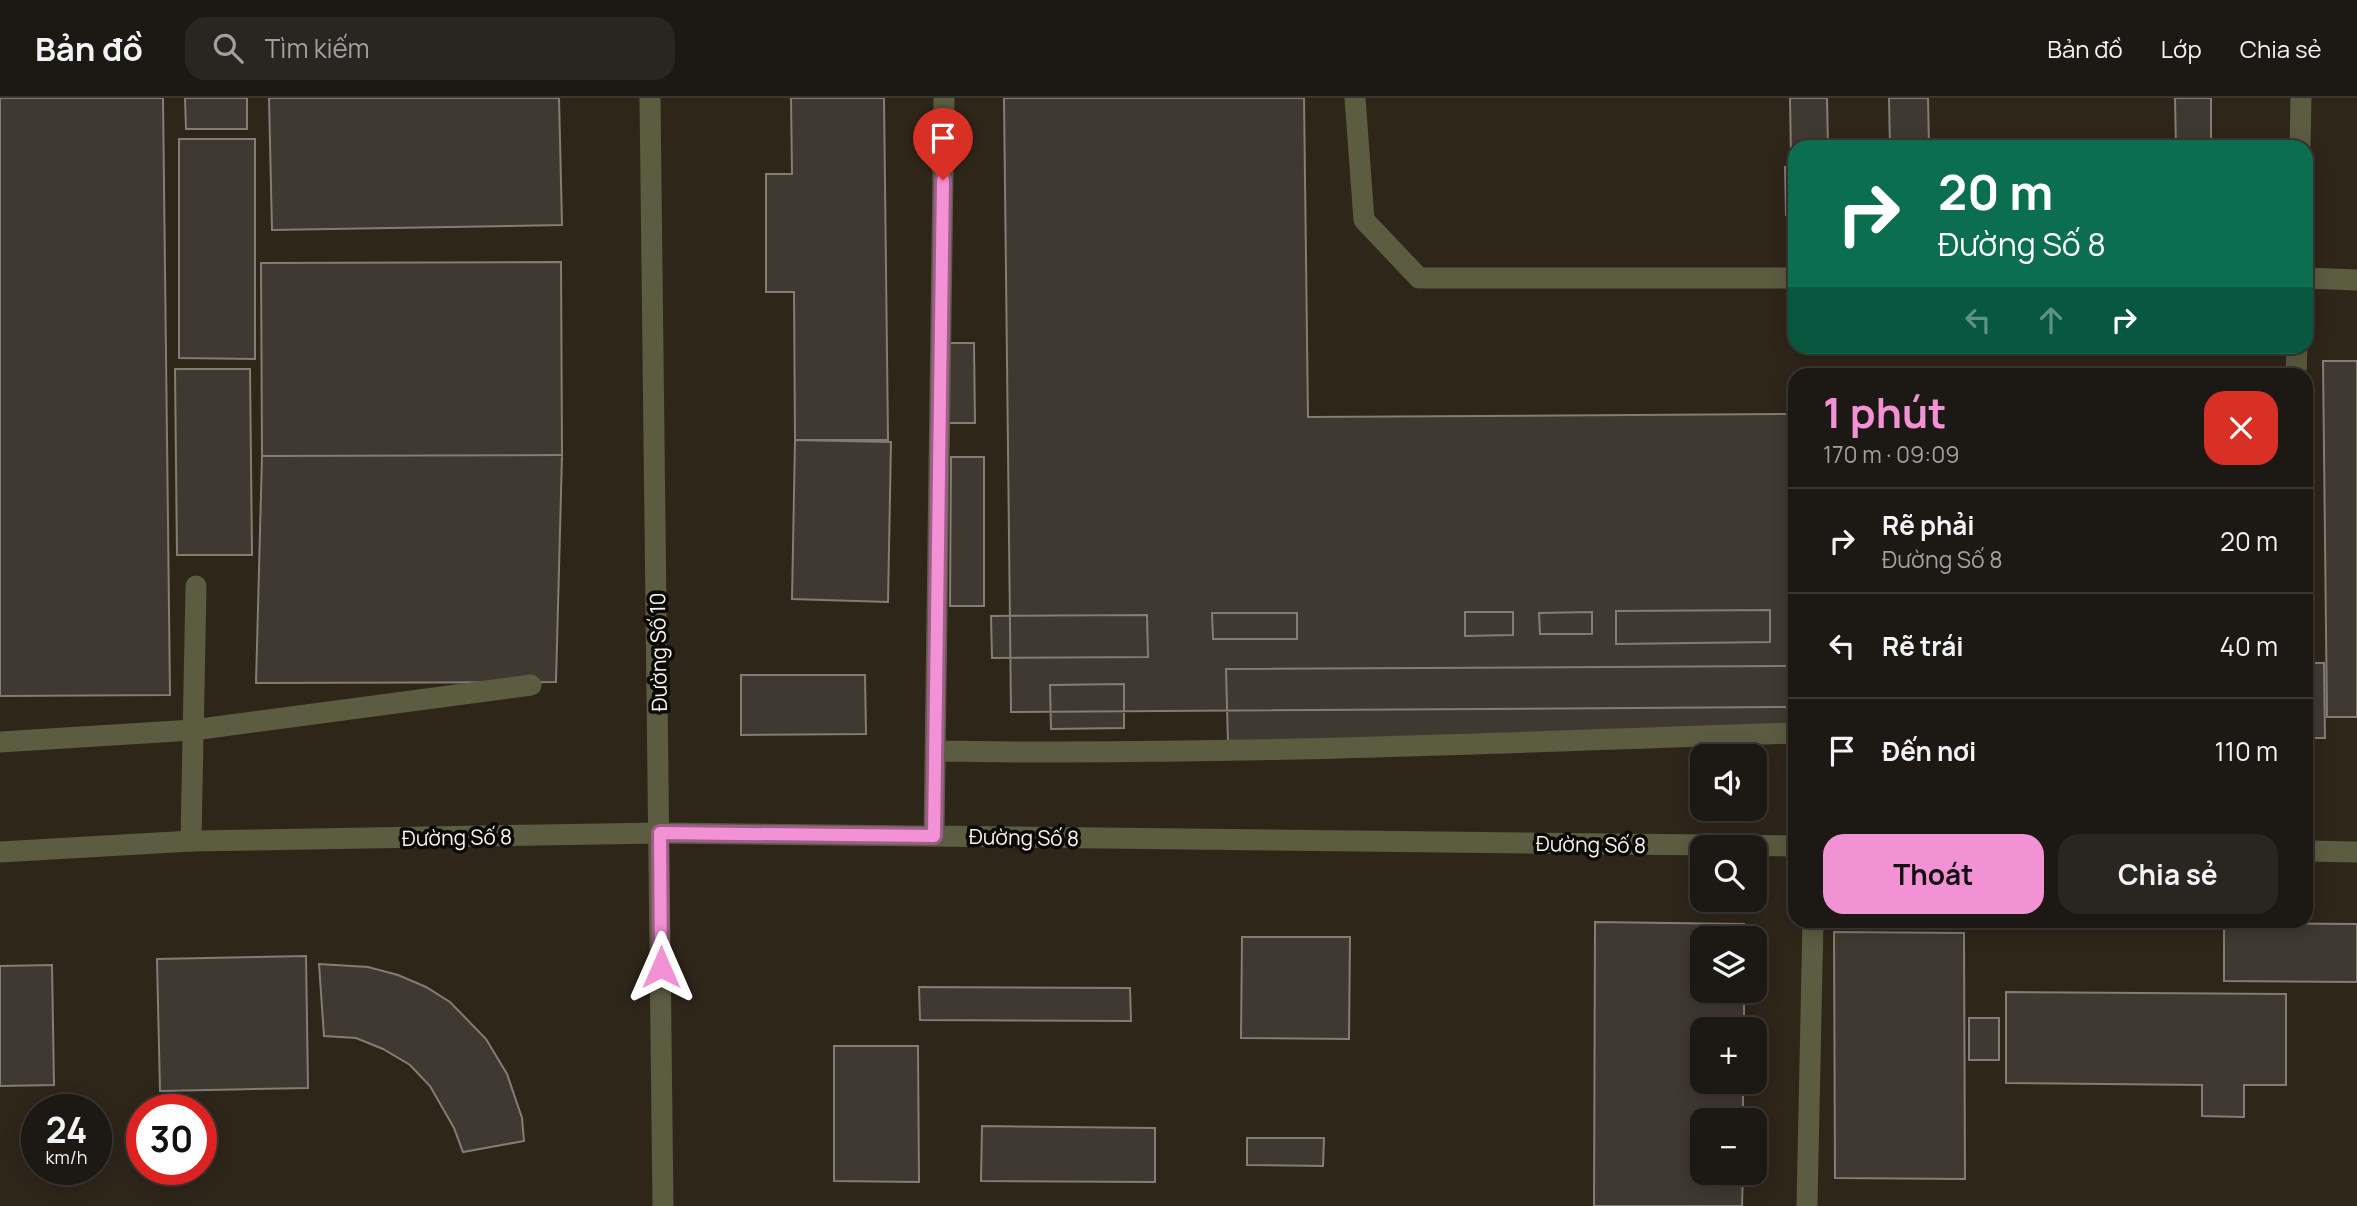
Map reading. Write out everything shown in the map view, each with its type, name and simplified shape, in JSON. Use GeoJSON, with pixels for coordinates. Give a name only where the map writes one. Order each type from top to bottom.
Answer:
{"type":"FeatureCollection","features":[{"type":"Feature","properties":{"kind":"street","name":"Đường Số 10"},"geometry":{"type":"LineString","coordinates":[[650,98],[663,1206]]}},
{"type":"Feature","properties":{"kind":"street"},"geometry":{"type":"LineString","coordinates":[[934,836],[944,98]]}},
{"type":"Feature","properties":{"kind":"street"},"geometry":{"type":"LineString","coordinates":[[1355,98],[1364,220],[1419,278],[1788,278]]}},
{"type":"Feature","properties":{"kind":"street"},"geometry":{"type":"LineString","coordinates":[[2300,140],[2301,98]]}},
{"type":"Feature","properties":{"kind":"street"},"geometry":{"type":"LineString","coordinates":[[2313,278],[2357,280]]}},
{"type":"Feature","properties":{"kind":"street"},"geometry":{"type":"LineString","coordinates":[[191,841],[197,586]]}},
{"type":"Feature","properties":{"kind":"street"},"geometry":{"type":"LineString","coordinates":[[0,742],[193,730],[531,685]]}},
{"type":"Feature","properties":{"kind":"street"},"geometry":{"type":"LineString","coordinates":[[935,751],[1216,752],[1788,733]]}},
{"type":"Feature","properties":{"kind":"street","name":"Đường Số 8"},"geometry":{"type":"LineString","coordinates":[[0,852],[191,841],[660,833],[1788,846]]}},
{"type":"Feature","properties":{"kind":"street"},"geometry":{"type":"LineString","coordinates":[[2313,851],[2357,852]]}},
{"type":"Feature","properties":{"kind":"street"},"geometry":{"type":"LineString","coordinates":[[1807,1206],[1813,928]]}},
{"type":"Feature","properties":{"kind":"shaded area"},"geometry":{"type":"Polygon","coordinates":[[[0,98],[2357,98],[2357,1206],[0,1206],[0,98]]]}},
{"type":"Feature","properties":{"kind":"building"},"geometry":{"type":"Polygon","coordinates":[[[0,98],[163,98],[170,695],[0,696],[0,98]]]}},
{"type":"Feature","properties":{"kind":"building"},"geometry":{"type":"Polygon","coordinates":[[[185,98],[247,98],[247,129],[186,129],[185,98]]]}},
{"type":"Feature","properties":{"kind":"building"},"geometry":{"type":"Polygon","coordinates":[[[269,98],[559,98],[562,225],[272,230],[269,98]]]}},
{"type":"Feature","properties":{"kind":"building"},"geometry":{"type":"Polygon","coordinates":[[[791,98],[884,98],[888,440],[795,440],[794,292],[766,292],[766,174],[792,174],[791,98]]]}},
{"type":"Feature","properties":{"kind":"building"},"geometry":{"type":"Polygon","coordinates":[[[1004,98],[1304,98],[1308,417],[1788,414],[1788,707],[1011,712],[1004,98]]]}},
{"type":"Feature","properties":{"kind":"building"},"geometry":{"type":"Polygon","coordinates":[[[1790,98],[1827,98],[1828,140],[1791,140],[1790,98]]]}},
{"type":"Feature","properties":{"kind":"building"},"geometry":{"type":"Polygon","coordinates":[[[1889,98],[1928,98],[1929,140],[1890,140],[1889,98]]]}},
{"type":"Feature","properties":{"kind":"building"},"geometry":{"type":"Polygon","coordinates":[[[2175,98],[2211,98],[2211,140],[2176,140],[2175,98]]]}},
{"type":"Feature","properties":{"kind":"building"},"geometry":{"type":"Polygon","coordinates":[[[179,139],[255,139],[255,359],[179,358],[179,139]]]}},
{"type":"Feature","properties":{"kind":"building"},"geometry":{"type":"Polygon","coordinates":[[[1785,167],[1788,167],[1788,215],[1786,215],[1785,167]]]}},
{"type":"Feature","properties":{"kind":"building"},"geometry":{"type":"Polygon","coordinates":[[[561,262],[562,455],[262,456],[261,263],[561,262]]]}},
{"type":"Feature","properties":{"kind":"building"},"geometry":{"type":"Polygon","coordinates":[[[944,343],[974,343],[975,423],[945,423],[944,343]]]}},
{"type":"Feature","properties":{"kind":"building"},"geometry":{"type":"Polygon","coordinates":[[[2323,361],[2357,361],[2357,717],[2327,717],[2323,361]]]}},
{"type":"Feature","properties":{"kind":"building"},"geometry":{"type":"Polygon","coordinates":[[[175,369],[250,369],[252,555],[177,555],[175,369]]]}},
{"type":"Feature","properties":{"kind":"building"},"geometry":{"type":"Polygon","coordinates":[[[795,440],[891,442],[888,602],[792,599],[795,440]]]}},
{"type":"Feature","properties":{"kind":"building"},"geometry":{"type":"Polygon","coordinates":[[[562,455],[556,682],[256,683],[262,456],[562,455]]]}},
{"type":"Feature","properties":{"kind":"building"},"geometry":{"type":"Polygon","coordinates":[[[951,457],[984,457],[984,606],[950,606],[951,457]]]}},
{"type":"Feature","properties":{"kind":"building"},"geometry":{"type":"Polygon","coordinates":[[[1770,610],[1770,642],[1616,644],[1616,611],[1770,610]]]}},
{"type":"Feature","properties":{"kind":"building"},"geometry":{"type":"Polygon","coordinates":[[[1465,612],[1513,612],[1513,635],[1465,636],[1465,612]]]}},
{"type":"Feature","properties":{"kind":"building"},"geometry":{"type":"Polygon","coordinates":[[[1592,612],[1592,634],[1540,634],[1539,613],[1592,612]]]}},
{"type":"Feature","properties":{"kind":"building"},"geometry":{"type":"Polygon","coordinates":[[[1212,613],[1297,613],[1297,639],[1213,639],[1212,613]]]}},
{"type":"Feature","properties":{"kind":"building"},"geometry":{"type":"Polygon","coordinates":[[[1147,615],[1148,657],[992,658],[991,616],[1147,615]]]}},
{"type":"Feature","properties":{"kind":"building"},"geometry":{"type":"Polygon","coordinates":[[[2313,663],[2324,663],[2325,738],[2313,738],[2313,663]]]}},
{"type":"Feature","properties":{"kind":"building"},"geometry":{"type":"Polygon","coordinates":[[[1788,666],[1788,741],[1228,744],[1226,669],[1788,666]]]}},
{"type":"Feature","properties":{"kind":"building"},"geometry":{"type":"Polygon","coordinates":[[[741,675],[865,675],[866,734],[741,735],[741,675]]]}},
{"type":"Feature","properties":{"kind":"building"},"geometry":{"type":"Polygon","coordinates":[[[1124,684],[1124,728],[1051,729],[1050,685],[1124,684]]]}},
{"type":"Feature","properties":{"kind":"building"},"geometry":{"type":"Polygon","coordinates":[[[1595,922],[1744,924],[1690,926],[1690,1003],[1744,1003],[1744,1017],[1690,1017],[1690,1094],[1743,1094],[1743,1108],[1690,1108],[1690,1185],[1743,1185],[1742,1206],[1594,1206],[1595,922]]]}},
{"type":"Feature","properties":{"kind":"building"},"geometry":{"type":"Polygon","coordinates":[[[2313,924],[2357,924],[2357,982],[2224,981],[2224,928],[2313,928],[2313,924]]]}},
{"type":"Feature","properties":{"kind":"building"},"geometry":{"type":"Polygon","coordinates":[[[1834,932],[1964,933],[1965,1179],[1835,1178],[1834,932]]]}},
{"type":"Feature","properties":{"kind":"building"},"geometry":{"type":"Polygon","coordinates":[[[1242,937],[1350,937],[1349,1039],[1241,1038],[1242,937]]]}},
{"type":"Feature","properties":{"kind":"building"},"geometry":{"type":"Polygon","coordinates":[[[306,956],[308,1088],[160,1091],[157,959],[306,956]]]}},
{"type":"Feature","properties":{"kind":"building"},"geometry":{"type":"Polygon","coordinates":[[[319,964],[368,967],[398,975],[426,987],[450,1002],[486,1039],[507,1074],[522,1118],[524,1141],[463,1152],[454,1128],[430,1086],[410,1065],[383,1049],[356,1038],[324,1036],[319,964]]]}},
{"type":"Feature","properties":{"kind":"building"},"geometry":{"type":"Polygon","coordinates":[[[52,965],[54,1085],[0,1086],[0,966],[52,965]]]}},
{"type":"Feature","properties":{"kind":"building"},"geometry":{"type":"Polygon","coordinates":[[[919,987],[1130,988],[1131,1021],[920,1020],[919,987]]]}},
{"type":"Feature","properties":{"kind":"building"},"geometry":{"type":"Polygon","coordinates":[[[2006,992],[2286,994],[2286,1085],[2244,1085],[2244,1117],[2202,1116],[2202,1085],[2006,1083],[2006,992]]]}},
{"type":"Feature","properties":{"kind":"building"},"geometry":{"type":"Polygon","coordinates":[[[1969,1018],[1999,1018],[1999,1060],[1969,1060],[1969,1018]]]}},
{"type":"Feature","properties":{"kind":"building"},"geometry":{"type":"Polygon","coordinates":[[[834,1046],[918,1046],[919,1182],[834,1181],[834,1046]]]}},
{"type":"Feature","properties":{"kind":"building"},"geometry":{"type":"Polygon","coordinates":[[[982,1126],[1155,1128],[1155,1182],[981,1181],[982,1126]]]}},
{"type":"Feature","properties":{"kind":"building"},"geometry":{"type":"Polygon","coordinates":[[[1247,1138],[1324,1138],[1323,1166],[1247,1165],[1247,1138]]]}},
{"type":"Feature","properties":{"kind":"route"},"geometry":{"type":"LineString","coordinates":[[661,967],[660,833],[934,836],[943,180]]}}]}
